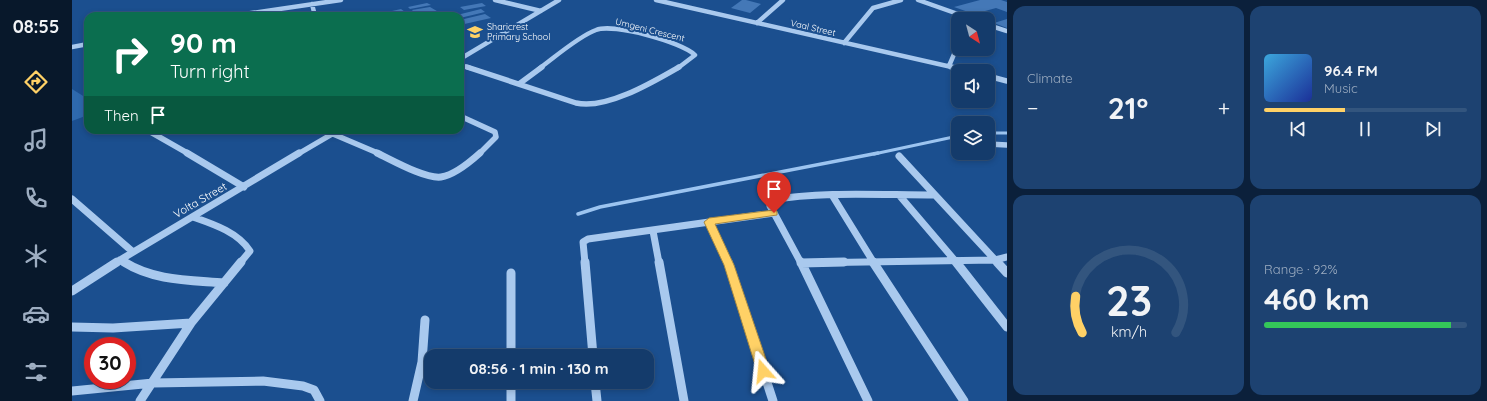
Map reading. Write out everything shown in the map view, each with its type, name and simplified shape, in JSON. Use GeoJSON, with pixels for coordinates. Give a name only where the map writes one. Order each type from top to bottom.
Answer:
{"type":"FeatureCollection","features":[{"type":"Feature","properties":{"kind":"street"},"geometry":{"type":"LineString","coordinates":[[258,12],[341,0]]}},
{"type":"Feature","properties":{"kind":"street"},"geometry":{"type":"LineString","coordinates":[[495,0],[541,11]]}},
{"type":"Feature","properties":{"kind":"street"},"geometry":{"type":"LineString","coordinates":[[464,57],[559,0]]}},
{"type":"Feature","properties":{"kind":"street","name":"Vaal Street"},"geometry":{"type":"LineString","coordinates":[[656,0],[949,66]]}},
{"type":"Feature","properties":{"kind":"street"},"geometry":{"type":"LineString","coordinates":[[678,5],[687,0]]}},
{"type":"Feature","properties":{"kind":"street"},"geometry":{"type":"LineString","coordinates":[[757,23],[783,0]]}},
{"type":"Feature","properties":{"kind":"street"},"geometry":{"type":"LineString","coordinates":[[844,43],[873,8],[901,0]]}},
{"type":"Feature","properties":{"kind":"street"},"geometry":{"type":"LineString","coordinates":[[918,0],[952,12]]}},
{"type":"Feature","properties":{"kind":"street"},"geometry":{"type":"LineString","coordinates":[[312,4],[314,12]]}},
{"type":"Feature","properties":{"kind":"street","name":"Umgeni Crescent"},"geometry":{"type":"LineString","coordinates":[[464,66],[576,103],[594,104],[666,75],[686,64],[696,55],[690,49],[676,44],[619,30],[600,28],[589,33],[519,84]]}},
{"type":"Feature","properties":{"kind":"street"},"geometry":{"type":"LineString","coordinates":[[995,28],[1007,32]]}},
{"type":"Feature","properties":{"kind":"street"},"geometry":{"type":"LineString","coordinates":[[72,47],[84,45]]}},
{"type":"Feature","properties":{"kind":"street"},"geometry":{"type":"LineString","coordinates":[[949,66],[953,56]]}},
{"type":"Feature","properties":{"kind":"street"},"geometry":{"type":"LineString","coordinates":[[995,78],[1007,81]]}},
{"type":"Feature","properties":{"kind":"street"},"geometry":{"type":"LineString","coordinates":[[340,134],[424,174],[440,177],[452,173],[474,158],[493,142],[496,137],[495,132],[464,118]]}},
{"type":"Feature","properties":{"kind":"street"},"geometry":{"type":"LineString","coordinates":[[155,134],[244,187]]}},
{"type":"Feature","properties":{"kind":"street","name":"Volta Street"},"geometry":{"type":"LineString","coordinates":[[72,291],[133,252],[333,134]]}},
{"type":"Feature","properties":{"kind":"street"},"geometry":{"type":"LineString","coordinates":[[995,144],[1007,145]]}},
{"type":"Feature","properties":{"kind":"street"},"geometry":{"type":"LineString","coordinates":[[899,156],[1007,273]]}},
{"type":"Feature","properties":{"kind":"street"},"geometry":{"type":"LineString","coordinates":[[868,401],[801,263],[769,202],[774,199],[832,195],[935,195]]}},
{"type":"Feature","properties":{"kind":"street"},"geometry":{"type":"LineString","coordinates":[[832,195],[872,261],[964,401]]}},
{"type":"Feature","properties":{"kind":"street"},"geometry":{"type":"LineString","coordinates":[[899,195],[955,261],[1007,327]]}},
{"type":"Feature","properties":{"kind":"street"},"geometry":{"type":"LineString","coordinates":[[72,199],[133,252]]}},
{"type":"Feature","properties":{"kind":"street"},"geometry":{"type":"LineString","coordinates":[[592,349],[583,242],[588,239],[601,237],[653,231],[774,213]]}},
{"type":"Feature","properties":{"kind":"street"},"geometry":{"type":"LineString","coordinates":[[140,401],[191,323],[251,250],[214,224],[193,217]]}},
{"type":"Feature","properties":{"kind":"street"},"geometry":{"type":"LineString","coordinates":[[709,222],[729,265],[773,401]]}},
{"type":"Feature","properties":{"kind":"street"},"geometry":{"type":"LineString","coordinates":[[653,231],[684,401]]}},
{"type":"Feature","properties":{"kind":"street"},"geometry":{"type":"LineString","coordinates":[[801,263],[995,260],[1007,257]]}},
{"type":"Feature","properties":{"kind":"street"},"geometry":{"type":"LineString","coordinates":[[120,260],[140,271],[161,276],[224,283]]}},
{"type":"Feature","properties":{"kind":"street"},"geometry":{"type":"LineString","coordinates":[[511,272],[511,349]]}},
{"type":"Feature","properties":{"kind":"street"},"geometry":{"type":"LineString","coordinates":[[413,401],[422,362],[425,320]]}},
{"type":"Feature","properties":{"kind":"street"},"geometry":{"type":"LineString","coordinates":[[72,327],[113,328],[191,323]]}},
{"type":"Feature","properties":{"kind":"street"},"geometry":{"type":"LineString","coordinates":[[72,391],[153,383],[264,381],[314,390],[320,401]]}},
{"type":"Feature","properties":{"kind":"street"},"geometry":{"type":"LineString","coordinates":[[511,389],[511,401]]}},
{"type":"Feature","properties":{"kind":"street"},"geometry":{"type":"LineString","coordinates":[[596,389],[597,401]]}},
{"type":"Feature","properties":{"kind":"shaded area"},"geometry":{"type":"Polygon","coordinates":[[[72,89],[84,96],[84,116],[72,121],[72,89]]]}},
{"type":"Feature","properties":{"kind":"building"},"geometry":{"type":"Polygon","coordinates":[[[742,0],[761,4],[750,13],[731,8],[742,0]]]}},
{"type":"Feature","properties":{"kind":"building"},"geometry":{"type":"Polygon","coordinates":[[[980,0],[1001,0],[1007,2],[1007,12],[996,8],[981,12],[968,12],[954,7],[980,0]]]}},
{"type":"Feature","properties":{"kind":"building"},"geometry":{"type":"Polygon","coordinates":[[[427,3],[431,5],[410,9],[408,7],[427,3]]]}},
{"type":"Feature","properties":{"kind":"building"},"geometry":{"type":"Polygon","coordinates":[[[482,3],[486,6],[464,10],[460,7],[482,3]]]}},
{"type":"Feature","properties":{"kind":"building"},"geometry":{"type":"Polygon","coordinates":[[[430,7],[439,12],[414,12],[412,10],[430,7]]]}},
{"type":"Feature","properties":{"kind":"building"},"geometry":{"type":"Polygon","coordinates":[[[401,9],[405,12],[388,12],[401,9]]]}},
{"type":"Feature","properties":{"kind":"building"},"geometry":{"type":"Polygon","coordinates":[[[481,9],[485,12],[464,17],[464,13],[481,9]]]}},
{"type":"Feature","properties":{"kind":"building"},"geometry":{"type":"Polygon","coordinates":[[[485,14],[491,18],[464,24],[464,19],[485,14]]]}},
{"type":"Feature","properties":{"kind":"building"},"geometry":{"type":"Polygon","coordinates":[[[1007,19],[1007,28],[995,23],[1007,19]]]}},
{"type":"Feature","properties":{"kind":"waterway"},"geometry":{"type":"LineString","coordinates":[[995,133],[1007,133]]}},
{"type":"Feature","properties":{"kind":"waterway"},"geometry":{"type":"LineString","coordinates":[[874,154],[951,138]]}},
{"type":"Feature","properties":{"kind":"waterway"},"geometry":{"type":"LineString","coordinates":[[578,214],[600,207],[878,153]]}},
{"type":"Feature","properties":{"kind":"place","name":"Sharicrest Primary School"},"geometry":{"type":"Point","coordinates":[475,32]}},
{"type":"Feature","properties":{"kind":"route"},"geometry":{"type":"LineString","coordinates":[[763,371],[729,265],[709,222],[774,213]]}}]}
